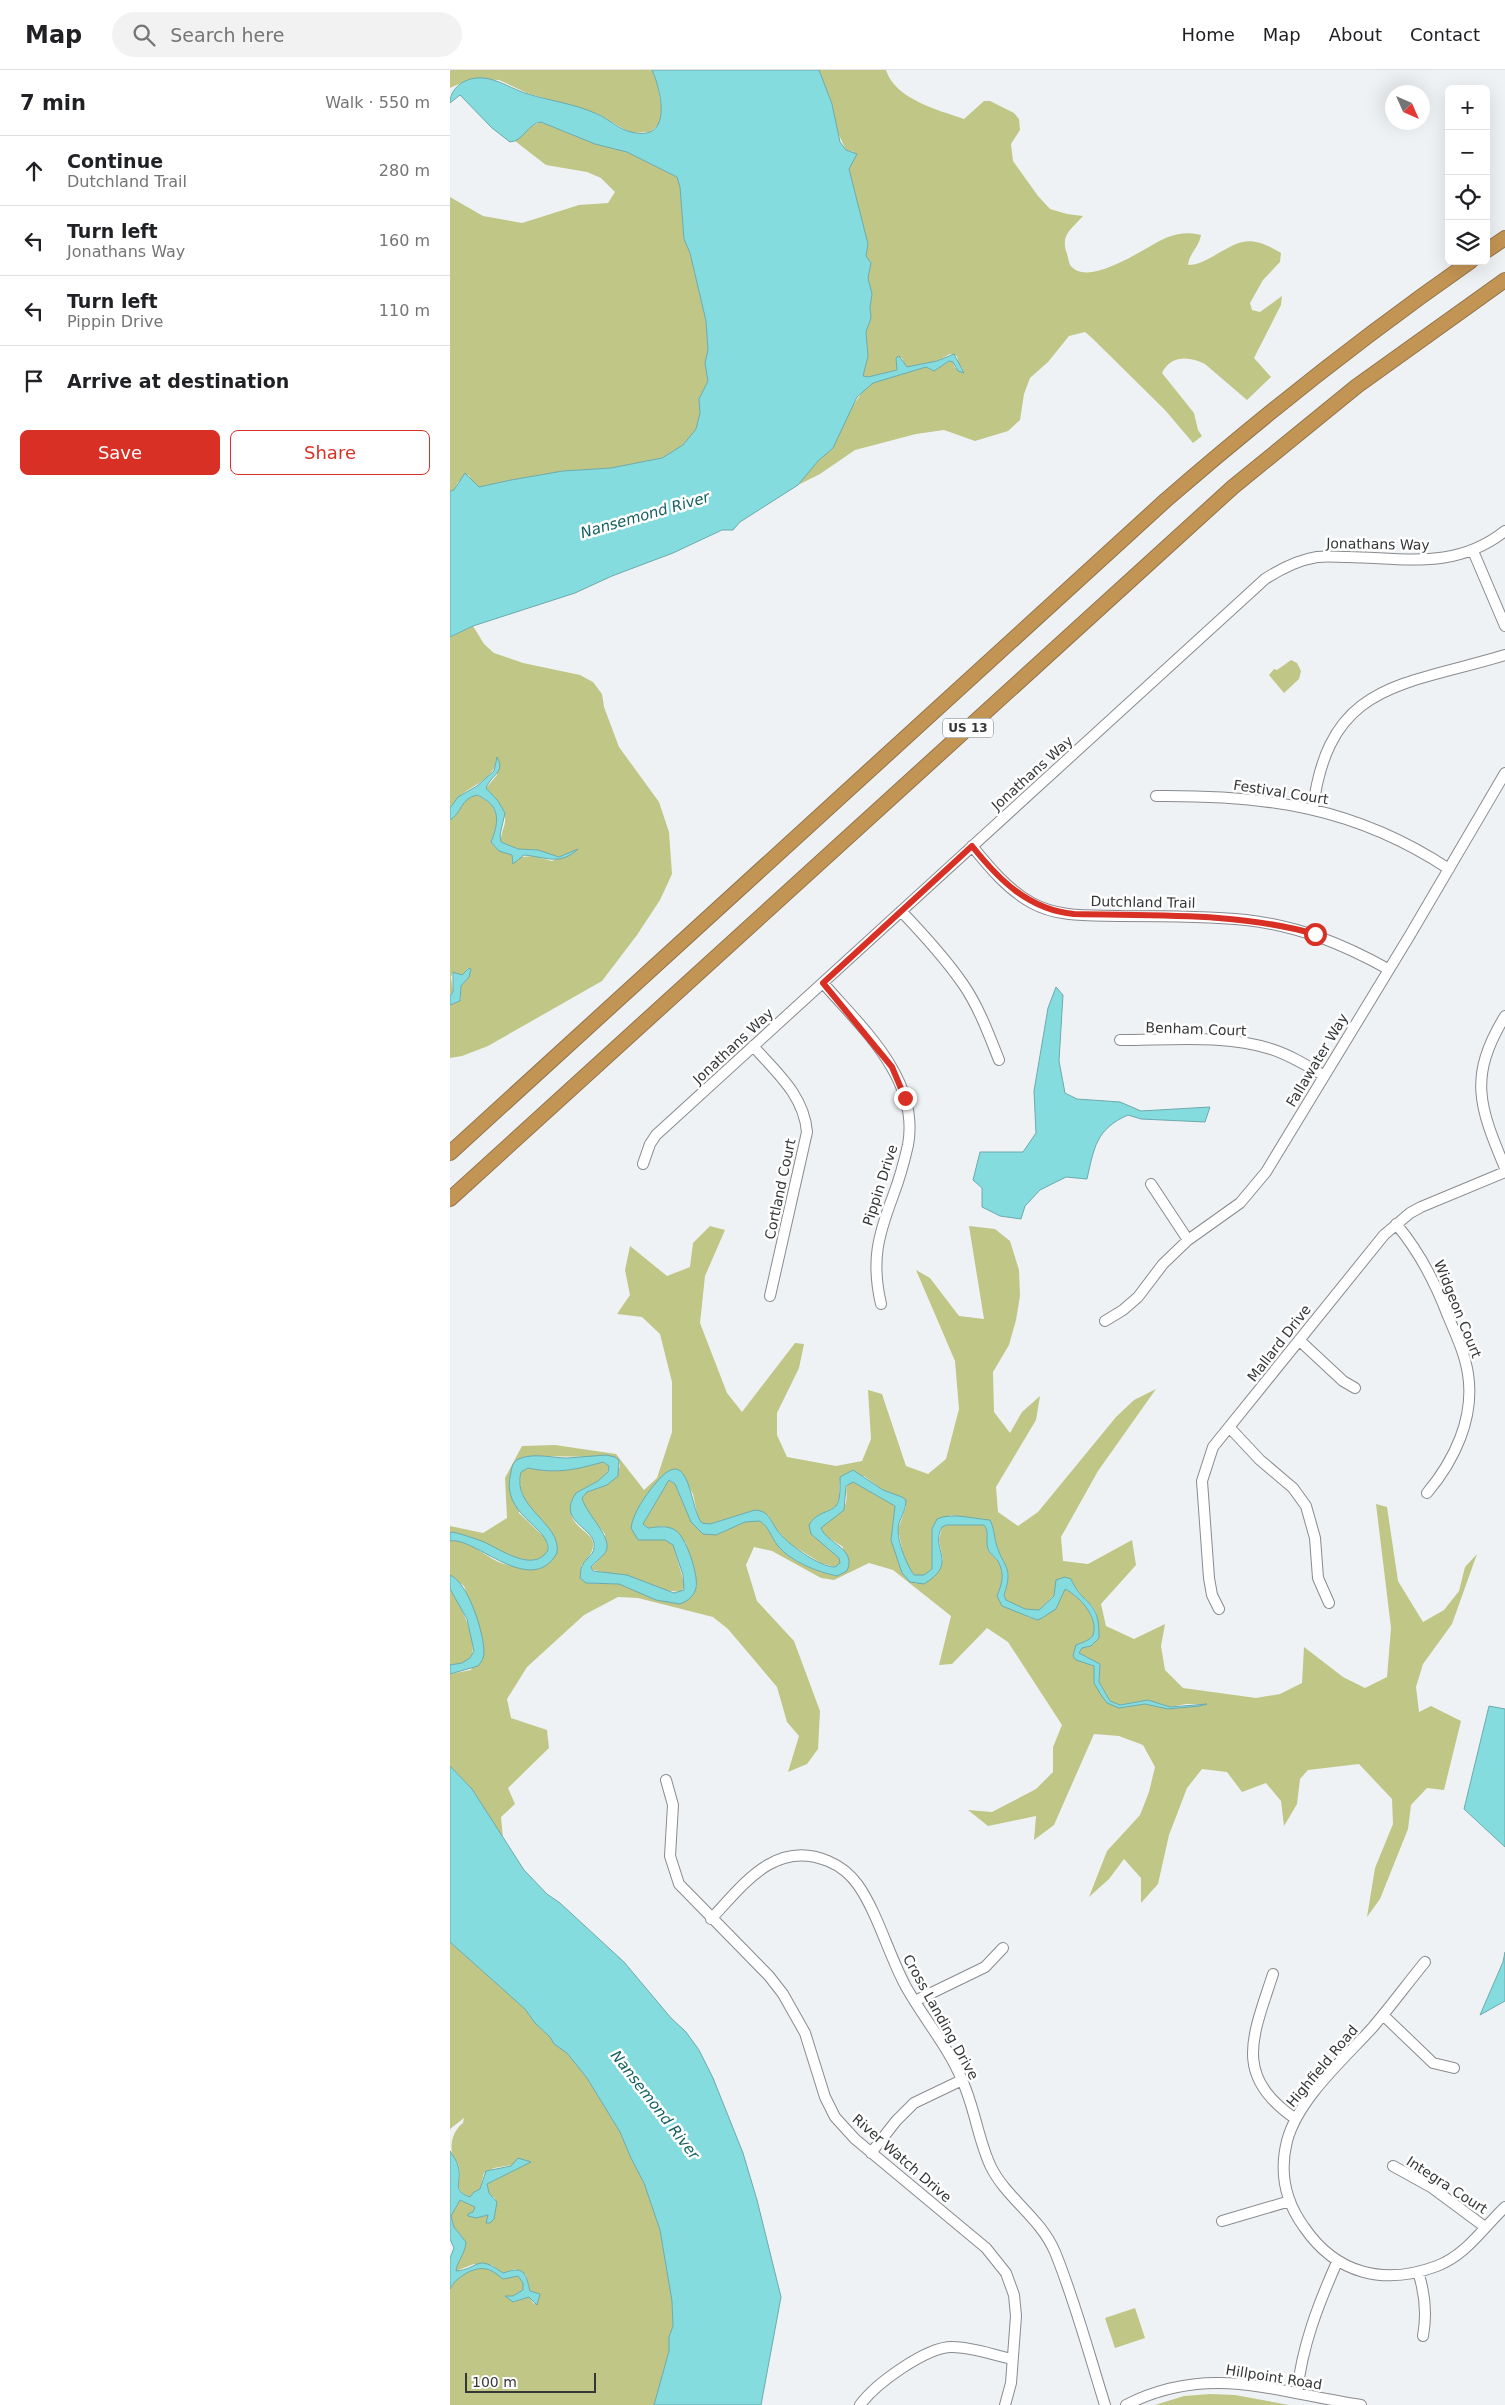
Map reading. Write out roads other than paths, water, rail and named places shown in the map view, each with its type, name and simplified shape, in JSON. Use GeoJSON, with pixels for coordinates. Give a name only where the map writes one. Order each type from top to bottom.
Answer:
{"type":"FeatureCollection","features":[{"type":"Feature","properties":{"kind":"highway"},"geometry":{"type":"LineString","coordinates":[[1490,248],[1505,238]]}},
{"type":"Feature","properties":{"kind":"highway","name":"US 13"},"geometry":{"type":"LineString","coordinates":[[450,1153],[1166,500],[1286,399],[1412,302],[1465,265]]}},
{"type":"Feature","properties":{"kind":"highway","name":"US 13"},"geometry":{"type":"LineString","coordinates":[[450,1199],[1233,487],[1357,386],[1505,280]]}},
{"type":"Feature","properties":{"kind":"street","name":"Jonathans Way"},"geometry":{"type":"LineString","coordinates":[[643,1164],[650,1144],[656,1135],[1256,587],[1278,571],[1301,561],[1319,557],[1425,560],[1455,556],[1473,550],[1505,531]]}},
{"type":"Feature","properties":{"kind":"street"},"geometry":{"type":"LineString","coordinates":[[1473,550],[1505,626]]}},
{"type":"Feature","properties":{"kind":"street"},"geometry":{"type":"LineString","coordinates":[[1313,808],[1318,775],[1333,740],[1348,718],[1367,701],[1393,687],[1505,655]]}},
{"type":"Feature","properties":{"kind":"street","name":"Fallawater Way"},"geometry":{"type":"LineString","coordinates":[[1105,1321],[1123,1310],[1138,1297],[1163,1264],[1188,1240],[1240,1203],[1266,1172],[1505,773]]}},
{"type":"Feature","properties":{"kind":"street","name":"Festival Court"},"geometry":{"type":"LineString","coordinates":[[1156,796],[1245,799],[1313,808],[1342,816],[1382,831],[1422,851],[1449,869]]}},
{"type":"Feature","properties":{"kind":"street","name":"Dutchland Trail"},"geometry":{"type":"LineString","coordinates":[[972,846],[1003,881],[1021,896],[1046,909],[1074,914],[1212,918],[1273,924],[1334,941],[1388,969]]}},
{"type":"Feature","properties":{"kind":"street"},"geometry":{"type":"LineString","coordinates":[[901,911],[925,936],[964,986],[999,1060]]}},
{"type":"Feature","properties":{"kind":"street","name":"Pippin Drive"},"geometry":{"type":"LineString","coordinates":[[823,983],[892,1067],[905,1098],[908,1113],[908,1144],[901,1172],[883,1219],[876,1254],[877,1288],[881,1304]]}},
{"type":"Feature","properties":{"kind":"street"},"geometry":{"type":"LineString","coordinates":[[1505,1016],[1486,1053],[1480,1082],[1484,1112],[1505,1168]]}},
{"type":"Feature","properties":{"kind":"street","name":"Benham Court"},"geometry":{"type":"LineString","coordinates":[[1120,1040],[1244,1043],[1280,1052],[1323,1075]]}},
{"type":"Feature","properties":{"kind":"street","name":"Cortland Court"},"geometry":{"type":"LineString","coordinates":[[753,1046],[798,1098],[806,1120],[805,1144],[770,1296]]}},
{"type":"Feature","properties":{"kind":"street","name":"Mallard Drive"},"geometry":{"type":"LineString","coordinates":[[1219,1609],[1212,1595],[1209,1578],[1202,1481],[1212,1447],[1373,1246],[1396,1224],[1421,1207],[1505,1172]]}},
{"type":"Feature","properties":{"kind":"street"},"geometry":{"type":"LineString","coordinates":[[1151,1184],[1188,1240]]}},
{"type":"Feature","properties":{"kind":"street","name":"Widgeon Court"},"geometry":{"type":"LineString","coordinates":[[1396,1224],[1421,1256],[1431,1274],[1464,1356],[1468,1374],[1468,1406],[1461,1437],[1443,1472],[1427,1493]]}},
{"type":"Feature","properties":{"kind":"street"},"geometry":{"type":"LineString","coordinates":[[1299,1340],[1343,1381],[1354,1388]]}},
{"type":"Feature","properties":{"kind":"street"},"geometry":{"type":"LineString","coordinates":[[1229,1427],[1254,1454],[1293,1488],[1306,1506],[1315,1538],[1318,1578],[1329,1603]]}},
{"type":"Feature","properties":{"kind":"street","name":"River Watch Drive"},"geometry":{"type":"LineString","coordinates":[[666,1780],[672,1805],[669,1844],[674,1875],[685,1892],[768,1976],[783,1994],[805,2033],[830,2108],[849,2133],[986,2248],[1000,2264],[1010,2283],[1015,2306],[1010,2383],[1005,2405]]}},
{"type":"Feature","properties":{"kind":"street","name":"Cross Landing Drive"},"geometry":{"type":"LineString","coordinates":[[711,1919],[753,1875],[772,1862],[794,1856],[806,1856],[827,1861],[845,1871],[858,1885],[914,2001],[948,2052],[962,2080],[992,2169],[1003,2185],[1034,2218],[1054,2251],[1105,2405]]}},
{"type":"Feature","properties":{"kind":"street"},"geometry":{"type":"LineString","coordinates":[[914,2001],[985,1967],[1003,1948]]}},
{"type":"Feature","properties":{"kind":"street","name":"Highfield Road"},"geometry":{"type":"LineString","coordinates":[[1425,1962],[1383,2015],[1312,2096],[1296,2119],[1287,2140],[1283,2161],[1285,2192],[1296,2216],[1318,2248],[1338,2262],[1361,2272],[1377,2275],[1418,2272],[1450,2259],[1469,2245],[1505,2207]]}},
{"type":"Feature","properties":{"kind":"street"},"geometry":{"type":"LineString","coordinates":[[1273,1974],[1255,2032],[1254,2070],[1261,2085],[1276,2105],[1296,2119]]}},
{"type":"Feature","properties":{"kind":"street"},"geometry":{"type":"LineString","coordinates":[[1383,2015],[1433,2064],[1454,2068]]}},
{"type":"Feature","properties":{"kind":"street"},"geometry":{"type":"LineString","coordinates":[[872,2153],[909,2107],[926,2096],[962,2080]]}},
{"type":"Feature","properties":{"kind":"street","name":"Integra Court"},"geometry":{"type":"LineString","coordinates":[[1393,2166],[1431,2187],[1485,2227]]}},
{"type":"Feature","properties":{"kind":"street"},"geometry":{"type":"LineString","coordinates":[[1222,2221],[1290,2201]]}},
{"type":"Feature","properties":{"kind":"street"},"geometry":{"type":"LineString","coordinates":[[1297,2393],[1304,2352],[1312,2323],[1338,2262]]}},
{"type":"Feature","properties":{"kind":"street"},"geometry":{"type":"LineString","coordinates":[[1418,2272],[1424,2298],[1423,2336]]}},
{"type":"Feature","properties":{"kind":"street"},"geometry":{"type":"LineString","coordinates":[[860,2405],[868,2394],[887,2377],[942,2348],[962,2348],[1012,2359]]}},
{"type":"Feature","properties":{"kind":"street","name":"Hillpoint Road"},"geometry":{"type":"LineString","coordinates":[[1126,2405],[1165,2389],[1203,2382],[1247,2384],[1361,2405]]}},
{"type":"Feature","properties":{"kind":"water","name":"Nansemond River"},"geometry":{"type":"Polygon","coordinates":[[[652,70],[819,70],[832,104],[840,142],[846,150],[857,154],[849,169],[868,244],[866,256],[871,263],[868,278],[872,294],[871,318],[866,332],[868,356],[863,376],[868,377],[897,370],[896,358],[899,356],[907,367],[937,361],[954,354],[964,373],[958,371],[953,362],[949,361],[934,371],[926,367],[873,383],[857,397],[833,448],[818,461],[798,485],[740,522],[733,530],[722,530],[673,553],[612,576],[575,593],[473,626],[450,637],[450,491],[454,490],[465,473],[479,487],[563,471],[611,468],[662,458],[683,445],[696,429],[700,413],[699,399],[708,381],[705,363],[708,350],[706,321],[690,253],[684,239],[680,187],[677,177],[627,152],[595,144],[541,122],[533,125],[519,139],[510,142],[492,128],[460,95],[450,103],[452,94],[455,88],[463,82],[480,78],[488,79],[528,94],[589,111],[626,131],[644,133],[653,130],[659,123],[661,113],[659,91],[652,70]]]}},
{"type":"Feature","properties":{"kind":"water"},"geometry":{"type":"Polygon","coordinates":[[[497,757],[500,766],[499,770],[486,788],[498,801],[505,813],[500,835],[501,842],[518,849],[538,850],[559,857],[578,849],[559,859],[524,855],[513,864],[512,855],[499,851],[491,842],[496,827],[496,814],[490,803],[477,795],[468,799],[450,820],[450,808],[458,797],[477,786],[494,771],[497,757]]]}},
{"type":"Feature","properties":{"kind":"water"},"geometry":{"type":"Polygon","coordinates":[[[469,968],[471,969],[469,977],[461,986],[460,1001],[450,1005],[450,996],[453,992],[453,972],[462,975],[469,968]]]}},
{"type":"Feature","properties":{"kind":"water"},"geometry":{"type":"Polygon","coordinates":[[[1056,987],[1063,995],[1059,1061],[1065,1093],[1077,1099],[1120,1102],[1141,1111],[1210,1107],[1205,1122],[1141,1119],[1128,1115],[1117,1120],[1103,1133],[1098,1141],[1087,1179],[1066,1177],[1040,1190],[1025,1206],[1021,1219],[1000,1216],[982,1207],[982,1188],[973,1180],[980,1152],[1023,1152],[1036,1133],[1034,1091],[1048,1008],[1056,987]]]}},
{"type":"Feature","properties":{"kind":"water"},"geometry":{"type":"Polygon","coordinates":[[[606,1455],[619,1460],[618,1476],[607,1485],[587,1492],[582,1498],[603,1534],[607,1547],[605,1553],[591,1567],[593,1571],[627,1575],[674,1593],[684,1590],[683,1575],[673,1545],[665,1540],[638,1540],[631,1528],[637,1511],[651,1489],[667,1472],[676,1469],[682,1473],[687,1481],[702,1523],[710,1524],[755,1510],[760,1511],[766,1514],[781,1535],[795,1547],[820,1563],[835,1567],[840,1563],[839,1558],[811,1534],[809,1525],[819,1515],[836,1506],[839,1496],[840,1477],[853,1470],[883,1490],[906,1500],[898,1529],[900,1543],[914,1575],[924,1575],[932,1569],[932,1529],[937,1519],[956,1516],[990,1520],[996,1543],[1008,1572],[1004,1595],[1006,1600],[1025,1609],[1039,1610],[1054,1596],[1056,1580],[1065,1577],[1071,1579],[1076,1588],[1094,1609],[1099,1625],[1099,1638],[1091,1646],[1082,1648],[1079,1653],[1100,1664],[1099,1682],[1110,1701],[1120,1705],[1148,1700],[1170,1707],[1207,1704],[1168,1709],[1145,1704],[1119,1708],[1107,1703],[1094,1683],[1094,1666],[1076,1660],[1073,1656],[1076,1645],[1088,1640],[1093,1635],[1093,1621],[1082,1602],[1065,1589],[1056,1609],[1037,1620],[1002,1606],[997,1596],[1002,1570],[998,1561],[988,1549],[987,1531],[984,1525],[947,1525],[942,1527],[939,1535],[942,1556],[940,1569],[935,1576],[924,1584],[910,1582],[902,1573],[891,1540],[895,1506],[853,1482],[846,1486],[844,1510],[821,1528],[848,1557],[847,1571],[837,1576],[813,1569],[783,1552],[768,1529],[760,1521],[745,1522],[716,1535],[703,1534],[691,1522],[675,1484],[669,1480],[643,1524],[648,1528],[672,1528],[679,1534],[687,1548],[696,1575],[696,1588],[690,1598],[680,1604],[656,1600],[619,1584],[586,1583],[580,1578],[581,1567],[594,1550],[594,1543],[592,1537],[573,1517],[570,1510],[571,1502],[576,1493],[598,1481],[608,1472],[609,1466],[603,1462],[565,1470],[548,1471],[528,1468],[521,1472],[520,1485],[523,1496],[552,1533],[556,1542],[557,1553],[546,1565],[533,1570],[518,1568],[474,1547],[461,1542],[450,1541],[450,1533],[453,1532],[484,1542],[517,1558],[534,1560],[542,1557],[548,1550],[546,1542],[512,1499],[509,1487],[511,1469],[514,1463],[519,1459],[533,1456],[567,1458],[606,1455]]]}},
{"type":"Feature","properties":{"kind":"water"},"geometry":{"type":"Polygon","coordinates":[[[450,1575],[457,1580],[469,1597],[478,1621],[484,1656],[478,1666],[450,1674],[450,1665],[462,1663],[470,1658],[474,1651],[467,1619],[450,1589],[450,1575]]]}},
{"type":"Feature","properties":{"kind":"water"},"geometry":{"type":"Polygon","coordinates":[[[1489,1706],[1505,1709],[1505,1847],[1464,1809],[1489,1706]]]}},
{"type":"Feature","properties":{"kind":"water","name":"Nansemond River"},"geometry":{"type":"Polygon","coordinates":[[[450,1766],[472,1789],[524,1870],[547,1894],[560,1903],[624,1962],[671,2018],[686,2032],[699,2050],[713,2078],[743,2153],[757,2200],[781,2297],[761,2405],[654,2405],[669,2351],[669,2337],[673,2326],[672,2301],[660,2230],[644,2183],[620,2132],[587,2078],[567,2053],[554,2044],[550,2037],[535,2023],[525,2009],[450,1942],[450,1766]]]}},
{"type":"Feature","properties":{"kind":"water"},"geometry":{"type":"Polygon","coordinates":[[[1505,1952],[1505,2001],[1480,2015],[1503,1962],[1505,1952]]]}},
{"type":"Feature","properties":{"kind":"water"},"geometry":{"type":"Polygon","coordinates":[[[450,2151],[458,2166],[458,2185],[460,2191],[470,2197],[480,2189],[486,2171],[511,2166],[518,2158],[531,2162],[487,2184],[489,2193],[497,2202],[494,2219],[490,2223],[486,2223],[488,2215],[476,2218],[468,2216],[475,2207],[460,2200],[451,2216],[454,2227],[466,2242],[456,2271],[482,2263],[494,2267],[503,2273],[519,2270],[525,2275],[530,2291],[540,2294],[537,2305],[529,2297],[513,2302],[505,2296],[513,2296],[523,2290],[523,2283],[518,2276],[503,2279],[486,2269],[476,2269],[465,2274],[450,2289],[450,2258],[454,2248],[450,2239],[450,2151]]]}}]}
